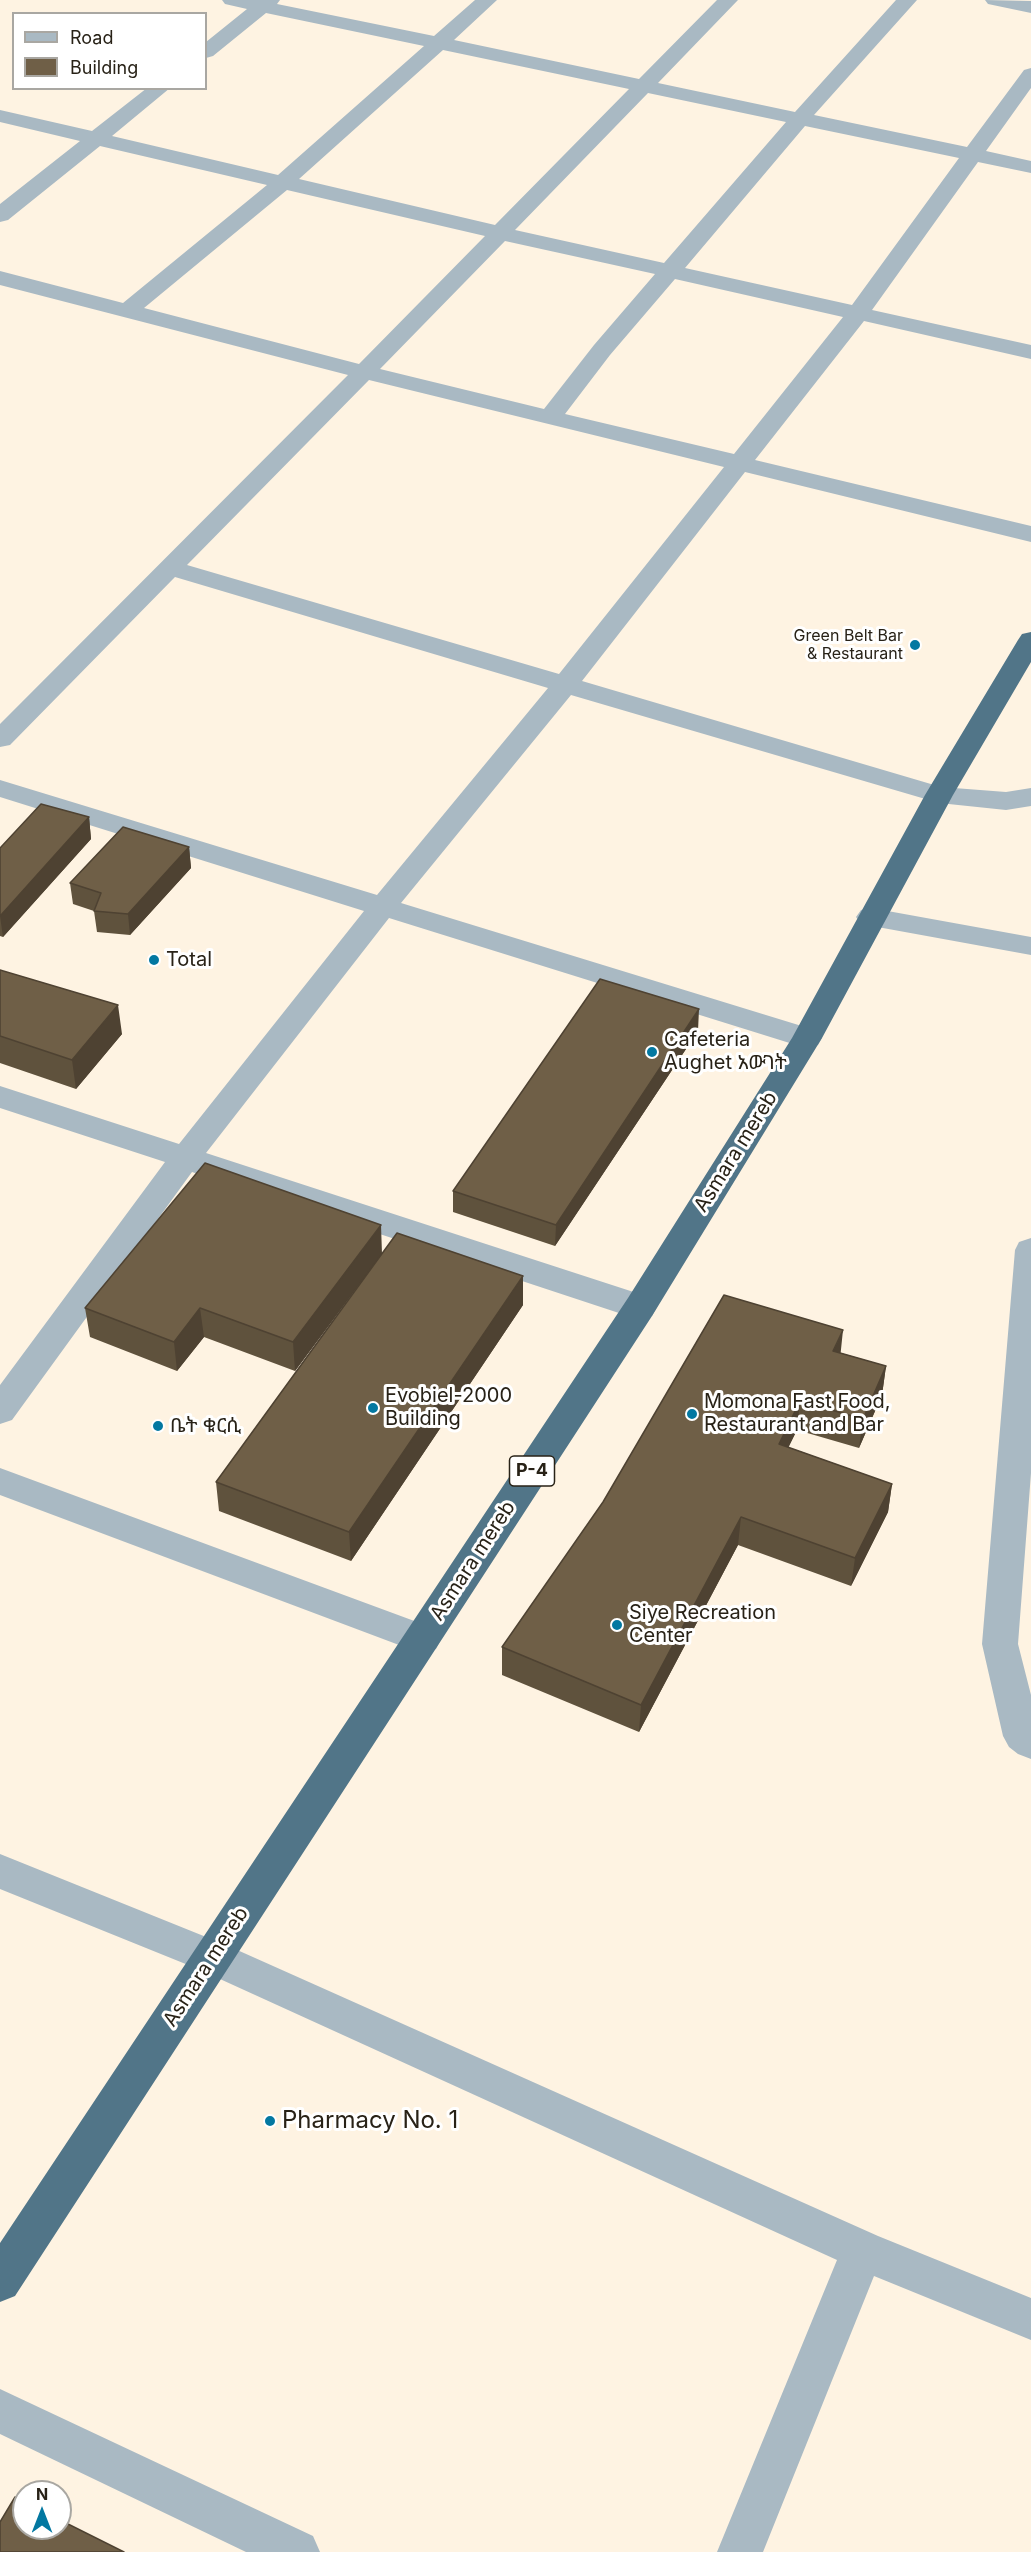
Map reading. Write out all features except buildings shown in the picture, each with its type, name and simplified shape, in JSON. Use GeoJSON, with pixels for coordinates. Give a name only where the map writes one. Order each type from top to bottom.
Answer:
{"type":"FeatureCollection","features":[{"type":"Feature","properties":{"kind":"highway","name":"Asmara mereb"},"geometry":{"type":"LineString","coordinates":[[0,2281],[639,1307],[807,1038],[939,795],[1031,640]]}},
{"type":"Feature","properties":{"kind":"street"},"geometry":{"type":"LineString","coordinates":[[232,0],[265,3],[440,44],[1031,167]]}},
{"type":"Feature","properties":{"kind":"street"},"geometry":{"type":"LineString","coordinates":[[127,311],[283,182],[487,0]]}},
{"type":"Feature","properties":{"kind":"street"},"geometry":{"type":"LineString","coordinates":[[0,739],[728,0]]}},
{"type":"Feature","properties":{"kind":"street"},"geometry":{"type":"LineString","coordinates":[[550,417],[602,350],[800,119],[907,0]]}},
{"type":"Feature","properties":{"kind":"street"},"geometry":{"type":"LineString","coordinates":[[995,0],[1031,7]]}},
{"type":"Feature","properties":{"kind":"street"},"geometry":{"type":"LineString","coordinates":[[207,51],[265,3]]}},
{"type":"Feature","properties":{"kind":"street"},"geometry":{"type":"LineString","coordinates":[[0,1411],[185,1158],[384,905],[566,683],[859,312],[1031,74]]}},
{"type":"Feature","properties":{"kind":"street"},"geometry":{"type":"LineString","coordinates":[[0,215],[158,90]]}},
{"type":"Feature","properties":{"kind":"street"},"geometry":{"type":"LineString","coordinates":[[0,116],[500,233],[1031,352]]}},
{"type":"Feature","properties":{"kind":"street"},"geometry":{"type":"LineString","coordinates":[[0,278],[364,372],[1031,534]]}},
{"type":"Feature","properties":{"kind":"street"},"geometry":{"type":"LineString","coordinates":[[170,568],[566,683],[939,795],[1006,801],[1031,797]]}},
{"type":"Feature","properties":{"kind":"street"},"geometry":{"type":"LineString","coordinates":[[0,788],[384,905],[807,1038]]}},
{"type":"Feature","properties":{"kind":"street"},"geometry":{"type":"LineString","coordinates":[[871,917],[1031,946]]}},
{"type":"Feature","properties":{"kind":"street"},"geometry":{"type":"LineString","coordinates":[[0,1096],[639,1307]]}},
{"type":"Feature","properties":{"kind":"street"},"geometry":{"type":"LineString","coordinates":[[1031,1250],[1000,1644],[1022,1736],[1031,1743]]}},
{"type":"Feature","properties":{"kind":"street"},"geometry":{"type":"LineString","coordinates":[[0,1481],[423,1639]]}},
{"type":"Feature","properties":{"kind":"street"},"geometry":{"type":"LineString","coordinates":[[0,1871],[212,1958],[863,2250],[1031,2319]]}},
{"type":"Feature","properties":{"kind":"street"},"geometry":{"type":"LineString","coordinates":[[740,2552],[863,2250]]}},
{"type":"Feature","properties":{"kind":"street"},"geometry":{"type":"LineString","coordinates":[[0,2411],[297,2552]]}},
{"type":"Feature","properties":{"kind":"place","name":"Green Belt Bar & Restaurant"},"geometry":{"type":"Point","coordinates":[915,645]}},
{"type":"Feature","properties":{"kind":"place","name":"Total"},"geometry":{"type":"Point","coordinates":[154,960]}},
{"type":"Feature","properties":{"kind":"place","name":"Cafeteria Aughet አውገት"},"geometry":{"type":"Point","coordinates":[652,1052]}},
{"type":"Feature","properties":{"kind":"place","name":"Evobiel-2000 Building"},"geometry":{"type":"Point","coordinates":[373,1408]}},
{"type":"Feature","properties":{"kind":"place","name":"Momona Fast Food, Restaurant and Bar"},"geometry":{"type":"Point","coordinates":[692,1414]}},
{"type":"Feature","properties":{"kind":"place","name":"ቤት ቁርሲ"},"geometry":{"type":"Point","coordinates":[158,1426]}},
{"type":"Feature","properties":{"kind":"place","name":"Siye Recreation Center"},"geometry":{"type":"Point","coordinates":[617,1625]}},
{"type":"Feature","properties":{"kind":"place","name":"Pharmacy No. 1"},"geometry":{"type":"Point","coordinates":[270,2121]}}]}
